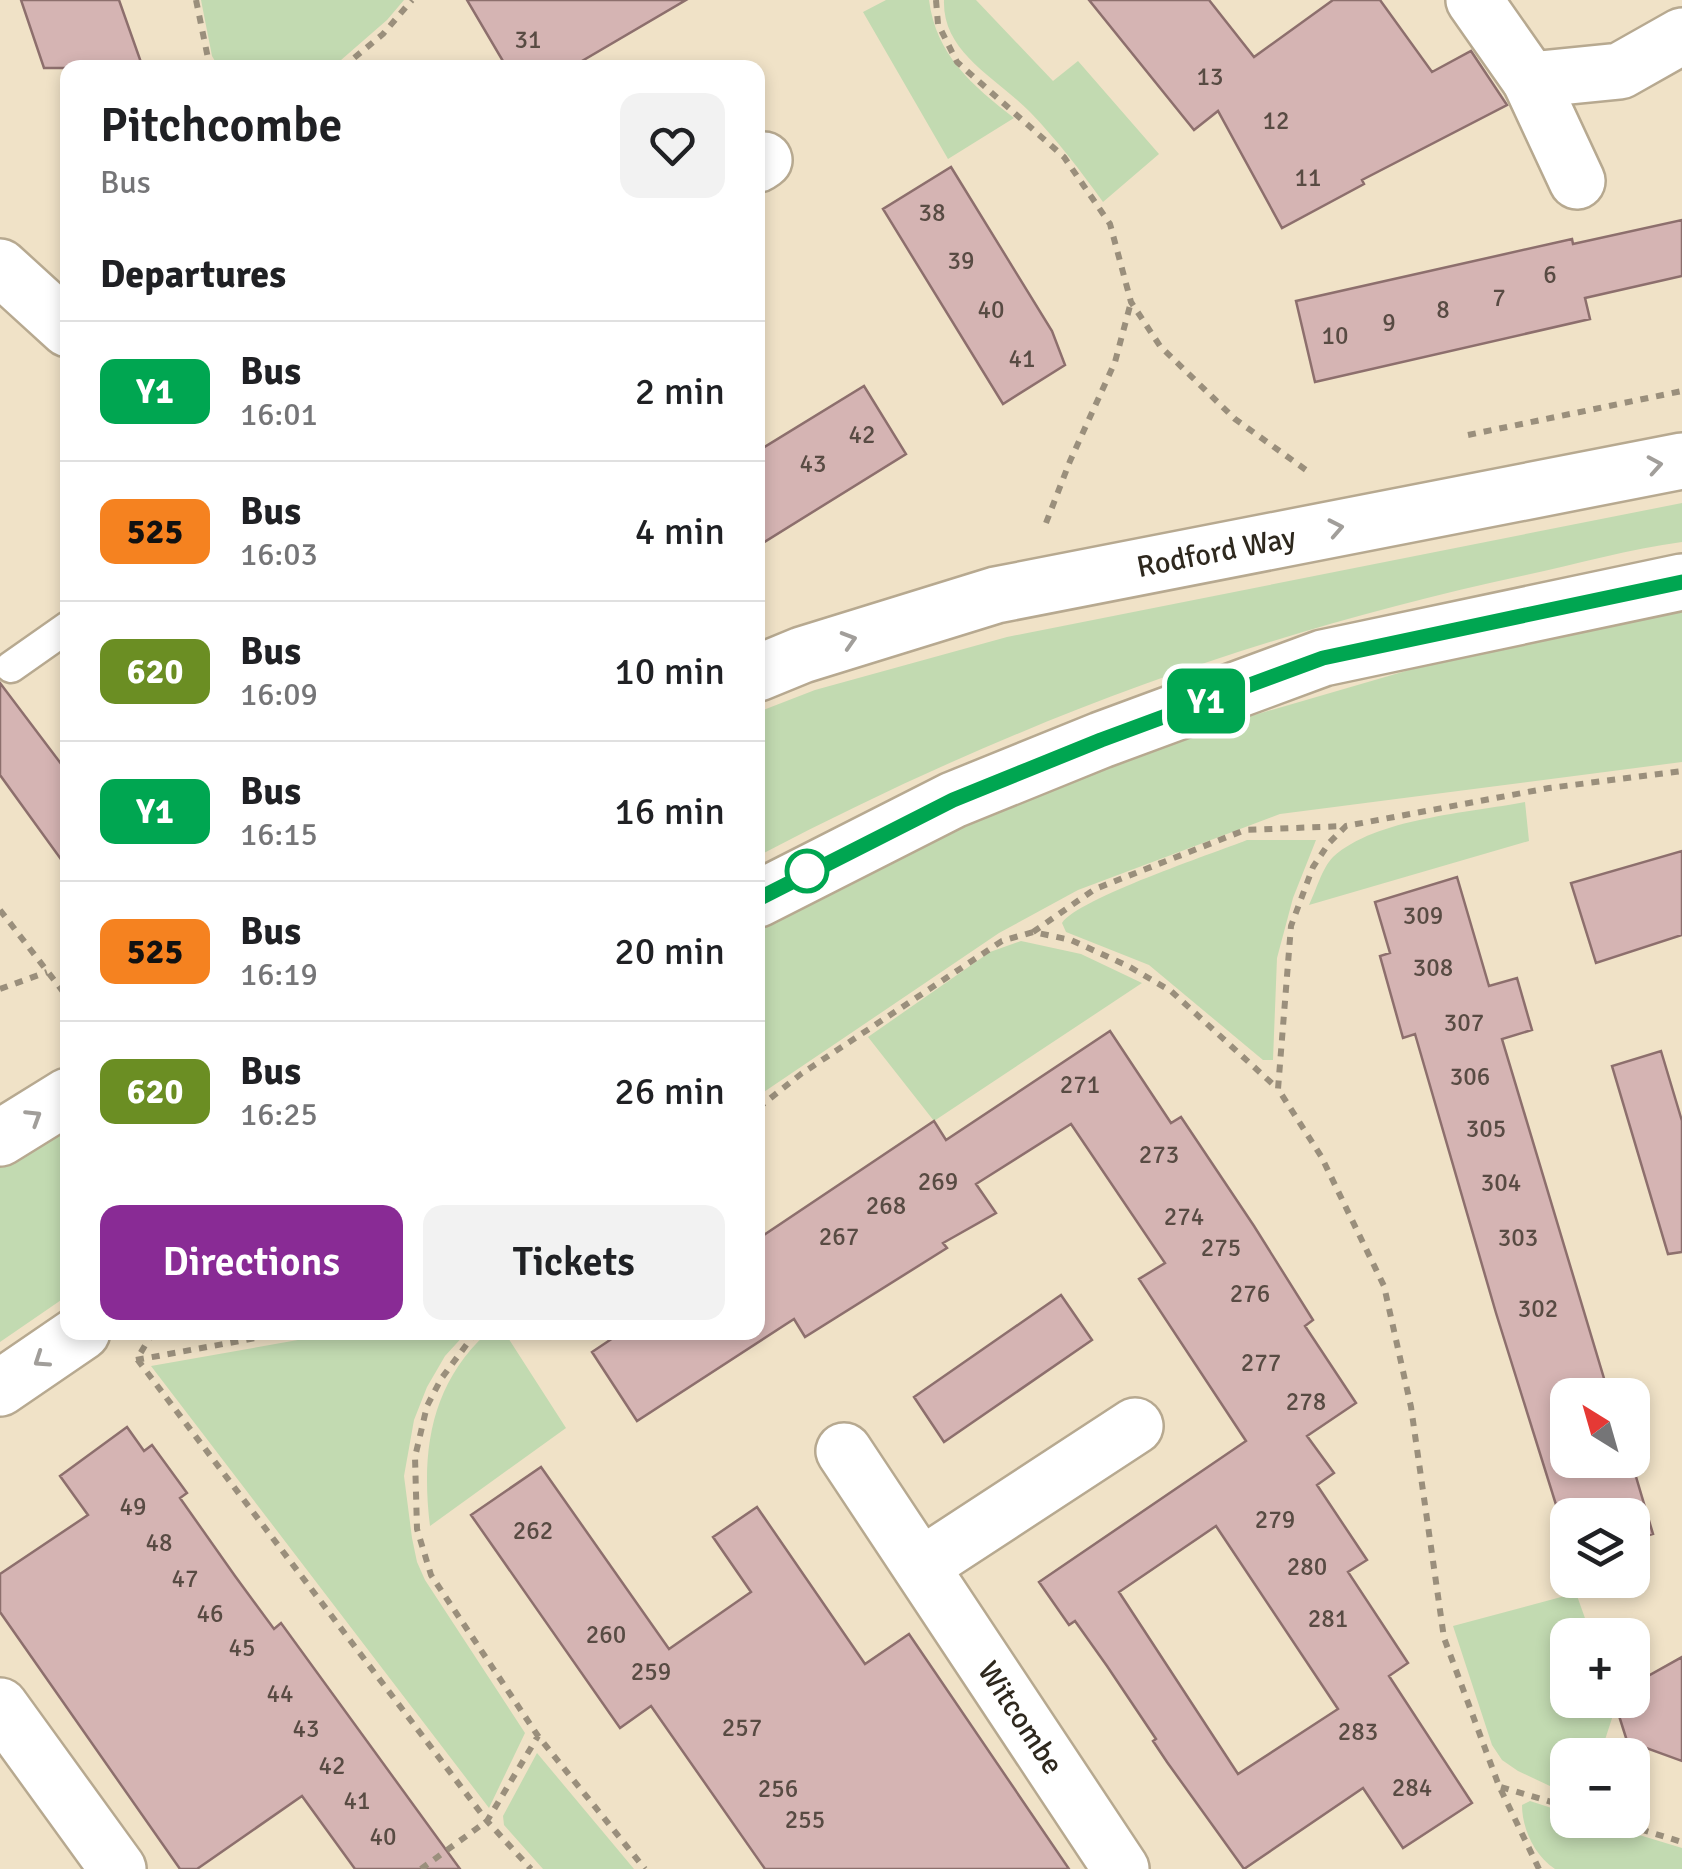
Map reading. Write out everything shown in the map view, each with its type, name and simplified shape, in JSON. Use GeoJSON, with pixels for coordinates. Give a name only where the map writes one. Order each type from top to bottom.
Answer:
{"type":"FeatureCollection","features":[{"type":"Feature","properties":{"kind":"street"},"geometry":{"type":"LineString","coordinates":[[1474,0],[1530,80],[1577,181]]}},
{"type":"Feature","properties":{"kind":"street"},"geometry":{"type":"LineString","coordinates":[[1530,80],[1620,71],[1682,36]]}},
{"type":"Feature","properties":{"kind":"street"},"geometry":{"type":"LineString","coordinates":[[0,267],[60,322]]}},
{"type":"Feature","properties":{"kind":"street","name":"Rodford Way"},"geometry":{"type":"LineString","coordinates":[[765,670],[802,654],[996,595],[1682,461]]}},
{"type":"Feature","properties":{"kind":"street"},"geometry":{"type":"LineString","coordinates":[[765,894],[953,800],[1323,658],[1682,582]]}},
{"type":"Feature","properties":{"kind":"street"},"geometry":{"type":"LineString","coordinates":[[0,1138],[60,1101]]}},
{"type":"Feature","properties":{"kind":"street"},"geometry":{"type":"LineString","coordinates":[[0,1388],[70,1340]]}},
{"type":"Feature","properties":{"kind":"street"},"geometry":{"type":"LineString","coordinates":[[921,1566],[1136,1426]]}},
{"type":"Feature","properties":{"kind":"street","name":"Witcombe"},"geometry":{"type":"LineString","coordinates":[[844,1451],[1121,1869]]}},
{"type":"Feature","properties":{"kind":"street"},"geometry":{"type":"LineString","coordinates":[[0,1706],[118,1869]]}},
{"type":"Feature","properties":{"kind":"lane"},"geometry":{"type":"LineString","coordinates":[[10,667],[60,633]]}},
{"type":"Feature","properties":{"kind":"path"},"geometry":{"type":"LineString","coordinates":[[196,0],[208,60]]}},
{"type":"Feature","properties":{"kind":"path"},"geometry":{"type":"LineString","coordinates":[[352,60],[383,34],[412,0]]}},
{"type":"Feature","properties":{"kind":"path"},"geometry":{"type":"LineString","coordinates":[[936,0],[938,24],[957,62],[1064,157],[1110,224],[1131,302],[1160,346],[1235,419],[1307,471]]}},
{"type":"Feature","properties":{"kind":"path"},"geometry":{"type":"LineString","coordinates":[[1044,529],[1115,362],[1131,302]]}},
{"type":"Feature","properties":{"kind":"path"},"geometry":{"type":"LineString","coordinates":[[765,1102],[801,1074],[1002,940],[1033,932],[1095,889],[1245,830],[1346,826],[1549,788],[1682,770]]}},
{"type":"Feature","properties":{"kind":"path"},"geometry":{"type":"LineString","coordinates":[[1278,1088],[1291,926],[1313,867],[1346,826]]}},
{"type":"Feature","properties":{"kind":"path"},"geometry":{"type":"LineString","coordinates":[[0,910],[60,988]]}},
{"type":"Feature","properties":{"kind":"path"},"geometry":{"type":"LineString","coordinates":[[1033,932],[1071,940],[1170,991],[1278,1088],[1322,1156],[1384,1286],[1411,1407],[1444,1638],[1500,1786],[1539,1869]]}},
{"type":"Feature","properties":{"kind":"path"},"geometry":{"type":"LineString","coordinates":[[0,989],[47,972]]}},
{"type":"Feature","properties":{"kind":"path"},"geometry":{"type":"LineString","coordinates":[[122,1370],[137,1359],[148,1340]]}},
{"type":"Feature","properties":{"kind":"path"},"geometry":{"type":"LineString","coordinates":[[137,1359],[244,1340]]}},
{"type":"Feature","properties":{"kind":"path"},"geometry":{"type":"LineString","coordinates":[[470,1340],[441,1379],[427,1406],[415,1457],[417,1529],[430,1576],[538,1736],[645,1869]]}},
{"type":"Feature","properties":{"kind":"path"},"geometry":{"type":"LineString","coordinates":[[137,1359],[487,1821],[531,1869]]}},
{"type":"Feature","properties":{"kind":"path"},"geometry":{"type":"LineString","coordinates":[[421,1869],[487,1821],[538,1736]]}},
{"type":"Feature","properties":{"kind":"path"},"geometry":{"type":"LineString","coordinates":[[1500,1786],[1550,1801]]}},
{"type":"Feature","properties":{"kind":"path"},"geometry":{"type":"LineString","coordinates":[[1650,1832],[1682,1842]]}},
{"type":"Feature","properties":{"kind":"green space"},"geometry":{"type":"Polygon","coordinates":[[[201,0],[404,0],[341,60],[214,60],[201,0]]]}},
{"type":"Feature","properties":{"kind":"green space"},"geometry":{"type":"Polygon","coordinates":[[[886,0],[929,0],[939,37],[958,67],[1014,118],[948,159],[863,12],[886,0]]]}},
{"type":"Feature","properties":{"kind":"green space"},"geometry":{"type":"Polygon","coordinates":[[[944,0],[976,0],[1053,81],[1078,61],[1159,154],[1103,202],[1040,123],[962,50],[946,19],[944,0]]]}},
{"type":"Feature","properties":{"kind":"green space"},"geometry":{"type":"Polygon","coordinates":[[[1682,503],[1682,542],[1424,599],[1228,656],[1037,726],[851,809],[765,852],[765,709],[815,690],[1007,637],[1682,503]]]}},
{"type":"Feature","properties":{"kind":"green space"},"geometry":{"type":"Polygon","coordinates":[[[1682,608],[1682,762],[1280,814],[1078,890],[999,933],[765,1091],[765,928],[937,836],[1213,727],[1495,645],[1682,608]]]}},
{"type":"Feature","properties":{"kind":"green space"},"geometry":{"type":"Polygon","coordinates":[[[1525,802],[1529,841],[1309,905],[1329,862],[1351,844],[1398,825],[1525,802]]]}},
{"type":"Feature","properties":{"kind":"green space"},"geometry":{"type":"Polygon","coordinates":[[[1247,840],[1316,840],[1293,898],[1277,958],[1273,1060],[1263,1060],[1149,965],[1066,932],[1062,923],[1093,901],[1119,889],[1247,840]]]}},
{"type":"Feature","properties":{"kind":"green space"},"geometry":{"type":"Polygon","coordinates":[[[1021,941],[1081,954],[1142,983],[934,1121],[868,1037],[990,952],[1021,941]]]}},
{"type":"Feature","properties":{"kind":"green space"},"geometry":{"type":"Polygon","coordinates":[[[60,1125],[60,1301],[0,1342],[0,1163],[60,1125]]]}},
{"type":"Feature","properties":{"kind":"green space"},"geometry":{"type":"Polygon","coordinates":[[[298,1340],[460,1340],[427,1387],[414,1420],[404,1476],[412,1538],[425,1580],[525,1733],[489,1808],[151,1366],[298,1340]]]}},
{"type":"Feature","properties":{"kind":"green space"},"geometry":{"type":"Polygon","coordinates":[[[480,1340],[509,1340],[566,1428],[430,1526],[427,1472],[434,1422],[453,1375],[480,1340]]]}},
{"type":"Feature","properties":{"kind":"green space"},"geometry":{"type":"Polygon","coordinates":[[[1557,1598],[1578,1598],[1585,1618],[1550,1618],[1550,1718],[1612,1718],[1606,1738],[1550,1738],[1550,1786],[1502,1760],[1492,1745],[1453,1626],[1557,1598]]]}},
{"type":"Feature","properties":{"kind":"green space"},"geometry":{"type":"Polygon","coordinates":[[[537,1753],[634,1869],[543,1869],[504,1825],[503,1816],[537,1753]]]}},
{"type":"Feature","properties":{"kind":"green space"},"geometry":{"type":"Polygon","coordinates":[[[1530,1801],[1550,1807],[1550,1838],[1649,1838],[1682,1848],[1682,1869],[1555,1869],[1535,1849],[1524,1823],[1522,1805],[1530,1801]]]}},
{"type":"Feature","properties":{"kind":"building"},"geometry":{"type":"Polygon","coordinates":[[[21,0],[119,0],[140,60],[60,60],[60,68],[44,68],[21,0]]]}},
{"type":"Feature","properties":{"kind":"building"},"geometry":{"type":"Polygon","coordinates":[[[467,0],[686,0],[584,60],[502,60],[467,0]]]}},
{"type":"Feature","properties":{"kind":"building"},"geometry":{"type":"Polygon","coordinates":[[[1089,0],[1209,0],[1254,57],[1333,0],[1380,0],[1432,72],[1471,51],[1507,105],[1362,180],[1364,184],[1282,228],[1218,111],[1194,130],[1089,0]]]}},
{"type":"Feature","properties":{"kind":"building"},"geometry":{"type":"Polygon","coordinates":[[[951,167],[1052,331],[1065,365],[1003,404],[883,209],[951,167]]]}},
{"type":"Feature","properties":{"kind":"building"},"geometry":{"type":"Polygon","coordinates":[[[1682,220],[1682,276],[1585,298],[1590,319],[1315,382],[1296,301],[1572,239],[1573,244],[1682,220]]]}},
{"type":"Feature","properties":{"kind":"building"},"geometry":{"type":"Polygon","coordinates":[[[864,386],[906,454],[765,542],[765,447],[864,386]]]}},
{"type":"Feature","properties":{"kind":"building"},"geometry":{"type":"Polygon","coordinates":[[[0,683],[60,762],[60,858],[0,775],[0,683]]]}},
{"type":"Feature","properties":{"kind":"building"},"geometry":{"type":"Polygon","coordinates":[[[1682,851],[1682,935],[1596,963],[1571,883],[1682,851]]]}},
{"type":"Feature","properties":{"kind":"building"},"geometry":{"type":"Polygon","coordinates":[[[1457,877],[1489,986],[1517,978],[1532,1030],[1502,1039],[1604,1378],[1550,1378],[1550,1478],[1636,1478],[1642,1498],[1554,1498],[1415,1034],[1403,1038],[1380,956],[1390,953],[1375,902],[1457,877]]]}},
{"type":"Feature","properties":{"kind":"building"},"geometry":{"type":"Polygon","coordinates":[[[1110,1031],[1171,1123],[1181,1117],[1313,1320],[1305,1326],[1356,1403],[1307,1436],[1334,1473],[1317,1485],[1367,1560],[1348,1572],[1408,1663],[1389,1676],[1472,1803],[1403,1848],[1363,1788],[1244,1869],[1167,1762],[1153,1741],[1156,1739],[1075,1621],[1069,1625],[1039,1582],[1246,1441],[1139,1279],[1165,1263],[1071,1124],[976,1184],[996,1213],[943,1243],[947,1248],[805,1337],[794,1319],[765,1338],[765,1234],[934,1121],[946,1140],[1110,1031]],[[1216,1526],[1119,1592],[1238,1774],[1338,1709],[1216,1526]]]}},
{"type":"Feature","properties":{"kind":"building"},"geometry":{"type":"Polygon","coordinates":[[[1661,1051],[1682,1121],[1682,1252],[1668,1254],[1612,1066],[1661,1051]]]}},
{"type":"Feature","properties":{"kind":"building"},"geometry":{"type":"Polygon","coordinates":[[[1061,1295],[1092,1340],[944,1442],[914,1397],[1061,1295]]]}},
{"type":"Feature","properties":{"kind":"building"},"geometry":{"type":"Polygon","coordinates":[[[610,1340],[762,1340],[637,1421],[592,1352],[610,1340]]]}},
{"type":"Feature","properties":{"kind":"building"},"geometry":{"type":"Polygon","coordinates":[[[127,1427],[144,1451],[152,1445],[187,1493],[180,1498],[235,1576],[274,1629],[281,1623],[460,1869],[355,1869],[302,1796],[197,1869],[180,1869],[0,1612],[0,1574],[88,1515],[60,1476],[127,1427]]]}},
{"type":"Feature","properties":{"kind":"building"},"geometry":{"type":"Polygon","coordinates":[[[541,1467],[669,1649],[751,1592],[713,1537],[757,1507],[865,1664],[909,1634],[1069,1869],[765,1869],[651,1706],[620,1728],[471,1515],[541,1467]]]}},
{"type":"Feature","properties":{"kind":"building"},"geometry":{"type":"Polygon","coordinates":[[[1682,1657],[1682,1761],[1650,1749],[1650,1738],[1626,1738],[1620,1718],[1650,1718],[1650,1675],[1682,1657]]]}},
{"type":"Feature","properties":{"kind":"bus line","name":"Y1"},"geometry":{"type":"LineString","coordinates":[[765,895],[953,800],[1323,658],[1682,582]]}}]}
